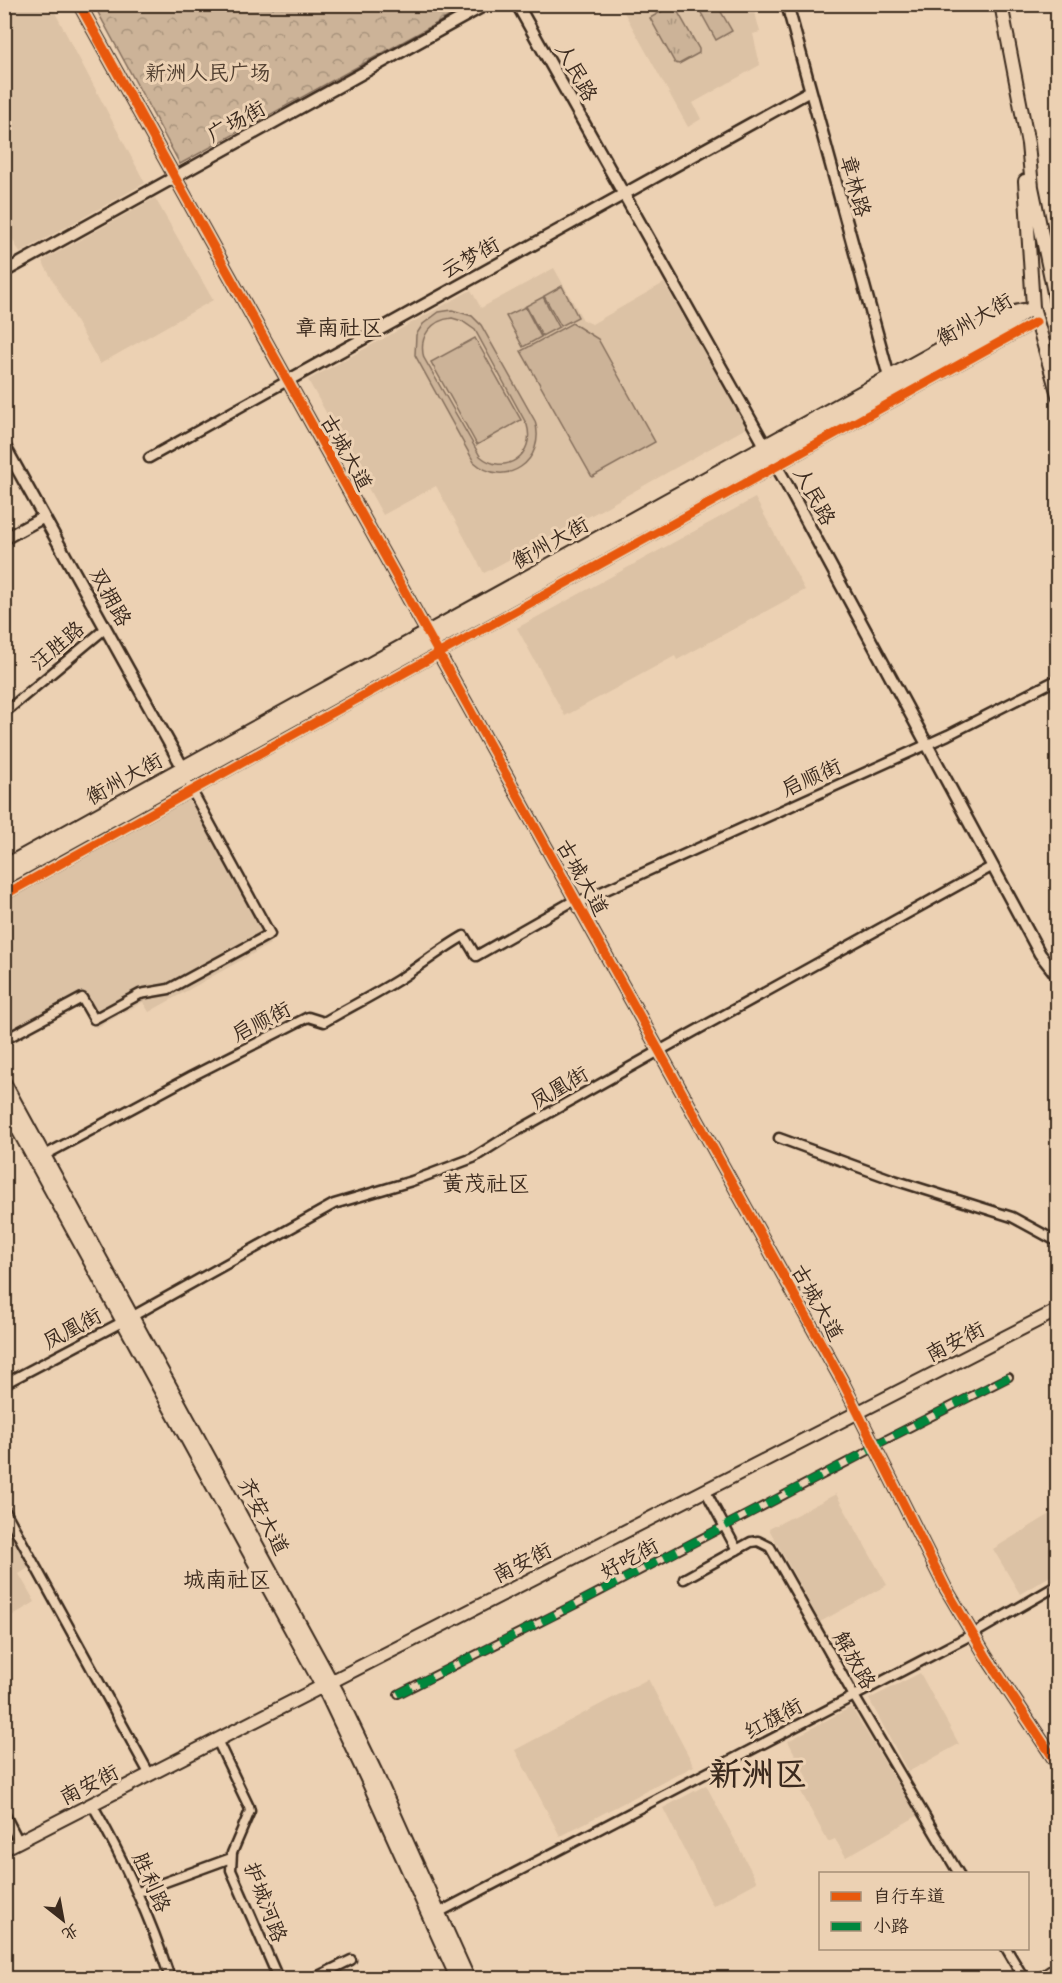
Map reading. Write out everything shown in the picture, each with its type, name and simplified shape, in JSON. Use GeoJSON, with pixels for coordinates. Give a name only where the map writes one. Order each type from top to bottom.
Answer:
{"type":"FeatureCollection","features":[{"type":"Feature","properties":{"kind":"main road"},"geometry":{"type":"LineString","coordinates":[[1001,4],[1032,187],[1058,312]]}},
{"type":"Feature","properties":{"kind":"main road"},"geometry":{"type":"LineString","coordinates":[[1029,160],[1024,176],[1033,308],[1058,395]]}},
{"type":"Feature","properties":{"kind":"main road","name":"衡州大街"},"geometry":{"type":"LineString","coordinates":[[767,450],[889,377],[1002,315],[1033,308]]}},
{"type":"Feature","properties":{"kind":"main road","name":"衡州大街"},"geometry":{"type":"LineString","coordinates":[[4,879],[184,773],[767,450],[1007,325],[1033,308]]}},
{"type":"Feature","properties":{"kind":"main road","name":"衡州大街"},"geometry":{"type":"LineString","coordinates":[[4,866],[184,773]]}},
{"type":"Feature","properties":{"kind":"main road","name":"齐安大道"},"geometry":{"type":"LineString","coordinates":[[4,1082],[45,1155],[129,1319],[376,1773],[468,1978]]}},
{"type":"Feature","properties":{"kind":"main road","name":"齐安大道"},"geometry":{"type":"LineString","coordinates":[[4,1104],[129,1319]]}},
{"type":"Feature","properties":{"kind":"main road","name":"南安街"},"geometry":{"type":"LineString","coordinates":[[4,1849],[1058,1310]]}},
{"type":"Feature","properties":{"kind":"main road","name":"齐安大道"},"geometry":{"type":"LineString","coordinates":[[327,1684],[366,1777],[457,1978]]}},
{"type":"Feature","properties":{"kind":"main road"},"geometry":{"type":"LineString","coordinates":[[1043,1978],[1058,1968]]}},
{"type":"Feature","properties":{"kind":"street","name":"古城大道"},"geometry":{"type":"LineString","coordinates":[[78,4],[842,1381],[945,1587],[1058,1765]]}},
{"type":"Feature","properties":{"kind":"street","name":"广场街"},"geometry":{"type":"LineString","coordinates":[[4,272],[487,4]]}},
{"type":"Feature","properties":{"kind":"street","name":"人民路"},"geometry":{"type":"LineString","coordinates":[[517,4],[777,467],[1040,954],[1058,977]]}},
{"type":"Feature","properties":{"kind":"street","name":"章林路"},"geometry":{"type":"LineString","coordinates":[[787,4],[889,377]]}},
{"type":"Feature","properties":{"kind":"street","name":"云梦街"},"geometry":{"type":"LineString","coordinates":[[148,458],[810,91]]}},
{"type":"Feature","properties":{"kind":"street"},"geometry":{"type":"LineString","coordinates":[[4,895],[1036,322]]}},
{"type":"Feature","properties":{"kind":"street","name":"双拥路"},"geometry":{"type":"LineString","coordinates":[[4,445],[106,628],[270,934],[169,990],[140,994],[94,1019],[82,998],[4,1040]]}},
{"type":"Feature","properties":{"kind":"street"},"geometry":{"type":"LineString","coordinates":[[4,539],[44,517]]}},
{"type":"Feature","properties":{"kind":"street","name":"汪胜路"},"geometry":{"type":"LineString","coordinates":[[4,713],[106,628]]}},
{"type":"Feature","properties":{"kind":"street","name":"启顺街"},"geometry":{"type":"LineString","coordinates":[[45,1155],[308,1017],[324,1022],[397,980],[436,955],[442,948],[464,936],[476,956],[576,901],[927,744],[1058,679]]}},
{"type":"Feature","properties":{"kind":"street","name":"凤凰街"},"geometry":{"type":"LineString","coordinates":[[4,1384],[129,1319],[334,1204],[412,1181],[473,1158],[658,1050],[993,866]]}},
{"type":"Feature","properties":{"kind":"street"},"geometry":{"type":"LineString","coordinates":[[779,1138],[894,1180],[1012,1218],[1058,1242]]}},
{"type":"Feature","properties":{"kind":"street","name":"好吃街"},"geometry":{"type":"LineString","coordinates":[[398,1694],[1009,1377]]}},
{"type":"Feature","properties":{"kind":"street"},"geometry":{"type":"LineString","coordinates":[[705,1490],[737,1550]]}},
{"type":"Feature","properties":{"kind":"street"},"geometry":{"type":"LineString","coordinates":[[4,1509],[150,1775]]}},
{"type":"Feature","properties":{"kind":"street","name":"解放路"},"geometry":{"type":"LineString","coordinates":[[684,1579],[751,1542],[759,1541],[772,1550],[854,1696],[958,1872]]}},
{"type":"Feature","properties":{"kind":"street","name":"红旗街"},"geometry":{"type":"LineString","coordinates":[[438,1913],[973,1634],[1058,1585]]}},
{"type":"Feature","properties":{"kind":"street","name":"护城河路"},"geometry":{"type":"LineString","coordinates":[[217,1740],[250,1811],[231,1858],[233,1877],[278,1978]]}},
{"type":"Feature","properties":{"kind":"street","name":"胜利路"},"geometry":{"type":"LineString","coordinates":[[92,1804],[138,1892],[170,1978]]}},
{"type":"Feature","properties":{"kind":"street"},"geometry":{"type":"LineString","coordinates":[[4,1813],[19,1842]]}},
{"type":"Feature","properties":{"kind":"street"},"geometry":{"type":"LineString","coordinates":[[138,1892],[231,1858]]}},
{"type":"Feature","properties":{"kind":"street"},"geometry":{"type":"LineString","coordinates":[[1007,1950],[1024,1978]]}},
{"type":"Feature","properties":{"kind":"street"},"geometry":{"type":"LineString","coordinates":[[314,1978],[351,1960]]}},
{"type":"Feature","properties":{"kind":"shaded area"},"geometry":{"type":"Polygon","coordinates":[[[4,5],[51,5],[145,183],[20,253],[5,225],[4,5]]]}},
{"type":"Feature","properties":{"kind":"shaded area"},"geometry":{"type":"Polygon","coordinates":[[[620,5],[753,5],[760,32],[753,34],[760,65],[693,103],[701,119],[688,127],[620,5]]]}},
{"type":"Feature","properties":{"kind":"shaded area"},"geometry":{"type":"Polygon","coordinates":[[[155,198],[213,300],[100,364],[42,261],[155,198]]]}},
{"type":"Feature","properties":{"kind":"shaded area"},"geometry":{"type":"Polygon","coordinates":[[[554,268],[583,320],[592,324],[664,283],[748,427],[484,573],[436,486],[383,515],[308,380],[471,290],[481,308],[554,268]]]}},
{"type":"Feature","properties":{"kind":"shaded area"},"geometry":{"type":"Polygon","coordinates":[[[755,498],[805,590],[677,660],[675,656],[565,716],[517,628],[755,498]]]}},
{"type":"Feature","properties":{"kind":"shaded area"},"geometry":{"type":"Polygon","coordinates":[[[190,797],[270,944],[149,1012],[143,1002],[96,1028],[81,1001],[5,1043],[5,898],[190,797]]]}},
{"type":"Feature","properties":{"kind":"shaded area"},"geometry":{"type":"Polygon","coordinates":[[[836,1494],[887,1585],[820,1622],[769,1529],[836,1494]]]}},
{"type":"Feature","properties":{"kind":"shaded area"},"geometry":{"type":"Polygon","coordinates":[[[1057,1510],[1057,1572],[1020,1594],[993,1549],[1057,1510]]]}},
{"type":"Feature","properties":{"kind":"shaded area"},"geometry":{"type":"Polygon","coordinates":[[[5,1520],[30,1567],[19,1574],[35,1602],[5,1620],[5,1520]]]}},
{"type":"Feature","properties":{"kind":"shaded area"},"geometry":{"type":"Polygon","coordinates":[[[920,1673],[959,1744],[908,1772],[869,1699],[920,1673]]]}},
{"type":"Feature","properties":{"kind":"shaded area"},"geometry":{"type":"Polygon","coordinates":[[[648,1679],[694,1766],[560,1836],[515,1750],[648,1679]]]}},
{"type":"Feature","properties":{"kind":"shaded area"},"geometry":{"type":"Polygon","coordinates":[[[851,1707],[917,1816],[846,1857],[835,1839],[828,1842],[799,1788],[809,1782],[788,1741],[851,1707]]]}},
{"type":"Feature","properties":{"kind":"shaded area"},"geometry":{"type":"Polygon","coordinates":[[[706,1785],[757,1882],[713,1906],[663,1808],[706,1785]]]}},
{"type":"Feature","properties":{"kind":"green space","name":"新洲人民广场"},"geometry":{"type":"Polygon","coordinates":[[[94,5],[470,5],[180,164],[94,5]]]}},
{"type":"Feature","properties":{"kind":"green space"},"geometry":{"type":"Polygon","coordinates":[[[707,5],[717,5],[732,31],[716,40],[699,9],[707,5]]]}},
{"type":"Feature","properties":{"kind":"green space"},"geometry":{"type":"Polygon","coordinates":[[[671,6],[675,7],[699,49],[699,53],[679,64],[675,63],[650,18],[671,6]]]}},
{"type":"Feature","properties":{"kind":"green space"},"geometry":{"type":"Polygon","coordinates":[[[562,286],[578,317],[561,326],[544,296],[562,286]]]}},
{"type":"Feature","properties":{"kind":"green space"},"geometry":{"type":"Polygon","coordinates":[[[543,297],[559,327],[542,336],[526,306],[543,297]]]}},
{"type":"Feature","properties":{"kind":"green space"},"geometry":{"type":"Polygon","coordinates":[[[525,307],[541,337],[523,347],[506,316],[525,307]]]}},
{"type":"Feature","properties":{"kind":"green space"},"geometry":{"type":"Polygon","coordinates":[[[452,310],[472,316],[481,325],[535,421],[537,435],[535,448],[521,467],[510,472],[498,473],[486,470],[474,462],[415,355],[416,335],[423,324],[439,312],[452,310]],[[452,318],[445,319],[432,326],[423,343],[424,358],[480,456],[489,462],[508,463],[516,460],[527,445],[529,436],[527,425],[475,330],[462,321],[452,318]]]}},
{"type":"Feature","properties":{"kind":"green space"},"geometry":{"type":"Polygon","coordinates":[[[572,323],[598,339],[655,442],[592,477],[521,351],[572,323]]]}},
{"type":"Feature","properties":{"kind":"green space"},"geometry":{"type":"Polygon","coordinates":[[[475,338],[521,420],[477,445],[431,362],[475,338]]]}},
{"type":"Feature","properties":{"kind":"marked path"},"geometry":{"type":"LineString","coordinates":[[873,1446],[1009,1377]]}},
{"type":"Feature","properties":{"kind":"marked path"},"geometry":{"type":"LineString","coordinates":[[398,1694],[874,1448]]}},
{"type":"Feature","properties":{"kind":"cycle path"},"geometry":{"type":"LineString","coordinates":[[79,4],[842,1381],[945,1587],[987,1658],[1058,1765]]}},
{"type":"Feature","properties":{"kind":"cycle path"},"geometry":{"type":"LineString","coordinates":[[4,895],[1036,322]]}},
{"type":"Feature","properties":{"kind":"district","name":"章南社区"},"geometry":{"type":"Point","coordinates":[339,327]}},
{"type":"Feature","properties":{"kind":"district","name":"黄茂社区"},"geometry":{"type":"Point","coordinates":[486,1183]}},
{"type":"Feature","properties":{"kind":"district","name":"城南社区"},"geometry":{"type":"Point","coordinates":[227,1579]}},
{"type":"Feature","properties":{"kind":"district","name":"新洲区"},"geometry":{"type":"Point","coordinates":[758,1773]}}]}
